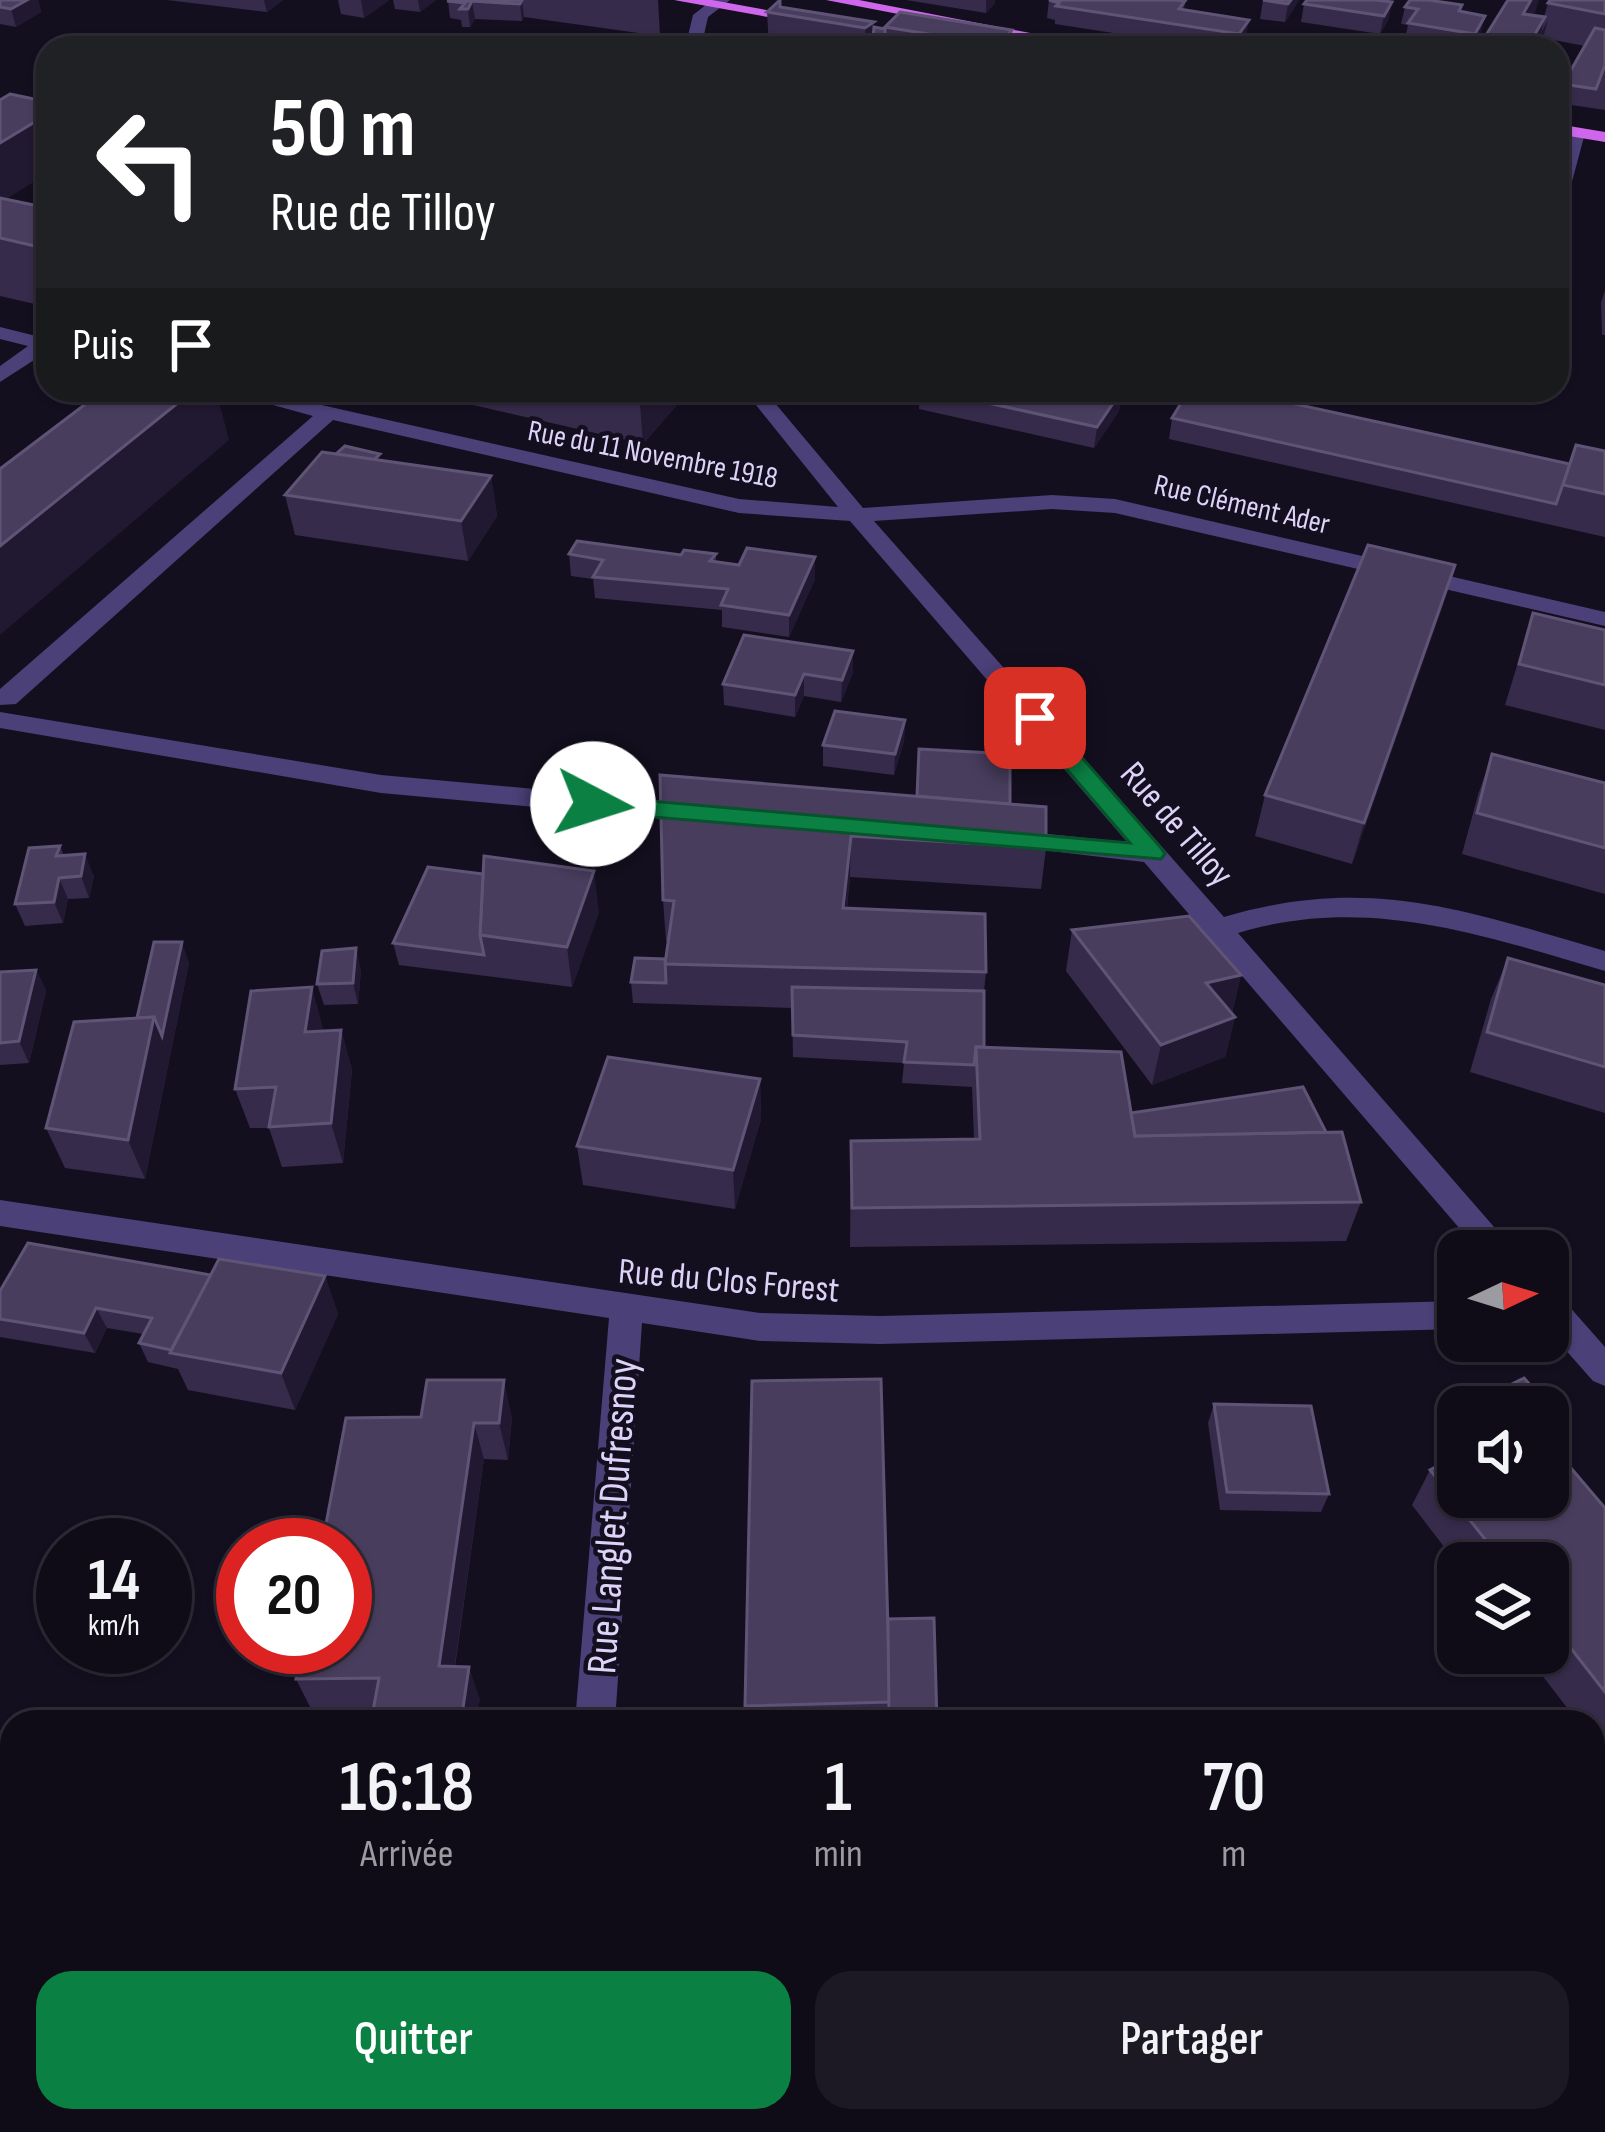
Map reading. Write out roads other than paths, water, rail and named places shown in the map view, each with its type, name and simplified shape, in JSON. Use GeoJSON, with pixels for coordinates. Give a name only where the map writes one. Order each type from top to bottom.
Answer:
{"type":"FeatureCollection","features":[{"type":"Feature","properties":{"kind":"main road"},"geometry":{"type":"LineString","coordinates":[[682,0],[818,20]]}},
{"type":"Feature","properties":{"kind":"main road"},"geometry":{"type":"LineString","coordinates":[[834,0],[1034,36]]}},
{"type":"Feature","properties":{"kind":"main road"},"geometry":{"type":"LineString","coordinates":[[1569,131],[1605,137]]}},
{"type":"Feature","properties":{"kind":"street"},"geometry":{"type":"LineString","coordinates":[[694,36],[696,24],[717,2]]}},
{"type":"Feature","properties":{"kind":"street"},"geometry":{"type":"LineString","coordinates":[[1569,161],[1577,133]]}},
{"type":"Feature","properties":{"kind":"street"},"geometry":{"type":"LineString","coordinates":[[0,333],[36,342]]}},
{"type":"Feature","properties":{"kind":"street"},"geometry":{"type":"LineString","coordinates":[[0,376],[36,351]]}},
{"type":"Feature","properties":{"kind":"street","name":"Rue du 11 Novembre 1918"},"geometry":{"type":"LineString","coordinates":[[275,402],[694,498],[787,512],[859,515]]}},
{"type":"Feature","properties":{"kind":"street","name":"Rue de Tilloy"},"geometry":{"type":"LineString","coordinates":[[762,402],[1481,1230]]}},
{"type":"Feature","properties":{"kind":"street"},"geometry":{"type":"LineString","coordinates":[[0,697],[7,699],[326,415]]}},
{"type":"Feature","properties":{"kind":"street","name":"Rue Clément Ader"},"geometry":{"type":"LineString","coordinates":[[859,515],[1091,502],[1605,619]]}},
{"type":"Feature","properties":{"kind":"street"},"geometry":{"type":"LineString","coordinates":[[0,720],[381,784],[723,816]]}},
{"type":"Feature","properties":{"kind":"street"},"geometry":{"type":"LineString","coordinates":[[989,837],[1153,854]]}},
{"type":"Feature","properties":{"kind":"street"},"geometry":{"type":"LineString","coordinates":[[1218,929],[1293,905],[1375,903],[1416,908],[1605,961]]}},
{"type":"Feature","properties":{"kind":"street","name":"Rue du Clos Forest"},"geometry":{"type":"LineString","coordinates":[[0,1213],[760,1327],[863,1330],[1437,1316]]}},
{"type":"Feature","properties":{"kind":"street","name":"Rue Langlet Dufresnoy"},"geometry":{"type":"LineString","coordinates":[[596,1710],[626,1310]]}},
{"type":"Feature","properties":{"kind":"street"},"geometry":{"type":"LineString","coordinates":[[1569,1331],[1605,1371]]}}]}
